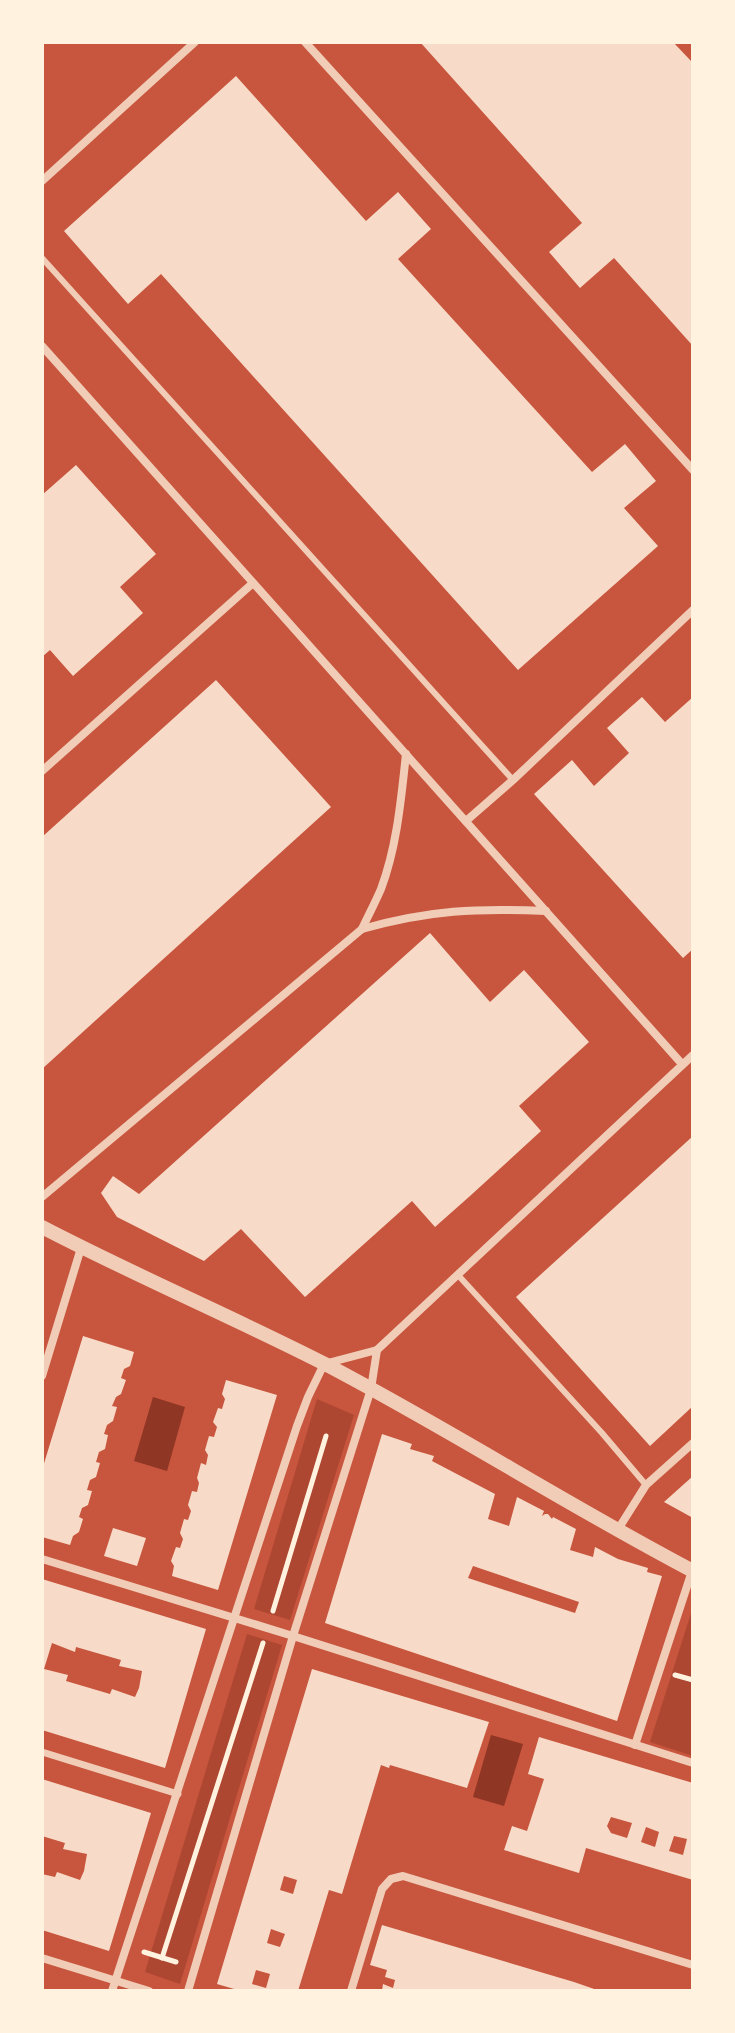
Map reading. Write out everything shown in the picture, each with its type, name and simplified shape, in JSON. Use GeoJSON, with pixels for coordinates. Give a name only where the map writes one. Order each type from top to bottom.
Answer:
{"type":"FeatureCollection","features":[{"type":"Feature","properties":{"kind":"street"},"geometry":{"type":"LineString","coordinates":[[42,181],[195,42]]}},
{"type":"Feature","properties":{"kind":"street"},"geometry":{"type":"LineString","coordinates":[[305,42],[693,470]]}},
{"type":"Feature","properties":{"kind":"street"},"geometry":{"type":"LineString","coordinates":[[42,346],[682,1064]]}},
{"type":"Feature","properties":{"kind":"street"},"geometry":{"type":"LineString","coordinates":[[42,771],[253,583]]}},
{"type":"Feature","properties":{"kind":"street"},"geometry":{"type":"LineString","coordinates":[[466,821],[693,610]]}},
{"type":"Feature","properties":{"kind":"street"},"geometry":{"type":"LineString","coordinates":[[362,929],[381,889],[394,846],[406,754]]}},
{"type":"Feature","properties":{"kind":"street"},"geometry":{"type":"LineString","coordinates":[[42,1197],[362,929],[397,919],[470,909],[546,911]]}},
{"type":"Feature","properties":{"kind":"street"},"geometry":{"type":"LineString","coordinates":[[324,1364],[377,1350],[693,1055]]}},
{"type":"Feature","properties":{"kind":"street"},"geometry":{"type":"LineString","coordinates":[[42,1227],[324,1364],[693,1571],[635,1745]]}},
{"type":"Feature","properties":{"kind":"street"},"geometry":{"type":"LineString","coordinates":[[42,1376],[81,1248]]}},
{"type":"Feature","properties":{"kind":"street"},"geometry":{"type":"LineString","coordinates":[[188,1991],[293,1636],[371,1389],[377,1350]]}},
{"type":"Feature","properties":{"kind":"street"},"geometry":{"type":"LineString","coordinates":[[112,1991],[302,1411],[324,1364]]}},
{"type":"Feature","properties":{"kind":"street"},"geometry":{"type":"LineString","coordinates":[[617,1531],[646,1485],[693,1443]]}},
{"type":"Feature","properties":{"kind":"street"},"geometry":{"type":"LineString","coordinates":[[42,1559],[693,1763]]}},
{"type":"Feature","properties":{"kind":"street"},"geometry":{"type":"LineString","coordinates":[[42,1752],[178,1794]]}},
{"type":"Feature","properties":{"kind":"street"},"geometry":{"type":"LineString","coordinates":[[351,1991],[382,1889],[385,1883],[403,1876],[693,1965]]}},
{"type":"Feature","properties":{"kind":"street"},"geometry":{"type":"LineString","coordinates":[[42,1958],[149,1991]]}},
{"type":"Feature","properties":{"kind":"lane"},"geometry":{"type":"LineString","coordinates":[[42,258],[513,780]]}},
{"type":"Feature","properties":{"kind":"lane"},"geometry":{"type":"LineString","coordinates":[[458,1275],[646,1485]]}},
{"type":"Feature","properties":{"kind":"path"},"geometry":{"type":"LineString","coordinates":[[162,1958],[268,1629],[326,1436],[353,1446]]}},
{"type":"Feature","properties":{"kind":"path"},"geometry":{"type":"LineString","coordinates":[[128,1946],[195,1968]]}},
{"type":"Feature","properties":{"kind":"shaded area"},"geometry":{"type":"Polygon","coordinates":[[[153,1397],[185,1407],[167,1471],[134,1461],[153,1397]]]}},
{"type":"Feature","properties":{"kind":"shaded area"},"geometry":{"type":"Polygon","coordinates":[[[317,1399],[354,1415],[290,1620],[254,1609],[317,1399]]]}},
{"type":"Feature","properties":{"kind":"shaded area"},"geometry":{"type":"Polygon","coordinates":[[[693,1607],[693,1756],[650,1742],[693,1607]]]}},
{"type":"Feature","properties":{"kind":"shaded area"},"geometry":{"type":"Polygon","coordinates":[[[247,1634],[282,1645],[180,1984],[145,1972],[247,1634]]]}},
{"type":"Feature","properties":{"kind":"shaded area"},"geometry":{"type":"Polygon","coordinates":[[[491,1735],[523,1744],[504,1806],[473,1797],[491,1735]]]}},
{"type":"Feature","properties":{"kind":"building"},"geometry":{"type":"Polygon","coordinates":[[[420,42],[673,42],[693,63],[693,346],[614,258],[580,288],[549,252],[582,223],[420,42]]]}},
{"type":"Feature","properties":{"kind":"building"},"geometry":{"type":"Polygon","coordinates":[[[236,76],[366,221],[398,192],[431,229],[398,259],[592,472],[625,444],[656,481],[624,508],[658,546],[518,670],[161,274],[128,304],[64,231],[236,76]]]}},
{"type":"Feature","properties":{"kind":"building"},"geometry":{"type":"Polygon","coordinates":[[[76,465],[156,554],[120,587],[143,613],[73,676],[50,650],[42,657],[42,495],[76,465]]]}},
{"type":"Feature","properties":{"kind":"building"},"geometry":{"type":"Polygon","coordinates":[[[216,680],[331,807],[42,1069],[42,837],[216,680]]]}},
{"type":"Feature","properties":{"kind":"building"},"geometry":{"type":"Polygon","coordinates":[[[642,697],[665,722],[693,697],[693,949],[683,958],[534,794],[572,760],[594,786],[629,753],[607,728],[642,697]]]}},
{"type":"Feature","properties":{"kind":"building"},"geometry":{"type":"Polygon","coordinates":[[[430,933],[490,1002],[524,970],[589,1042],[519,1106],[541,1131],[470,1196],[435,1227],[412,1201],[305,1297],[241,1229],[204,1261],[117,1217],[101,1193],[113,1176],[139,1194],[430,933]]]}},
{"type":"Feature","properties":{"kind":"building"},"geometry":{"type":"Polygon","coordinates":[[[693,1136],[693,1406],[650,1446],[516,1297],[693,1136]]]}},
{"type":"Feature","properties":{"kind":"building"},"geometry":{"type":"Polygon","coordinates":[[[83,1336],[134,1352],[130,1366],[124,1369],[121,1378],[126,1380],[121,1394],[112,1406],[117,1407],[113,1421],[107,1425],[104,1434],[108,1435],[105,1449],[99,1452],[96,1462],[100,1463],[96,1477],[90,1480],[87,1490],[92,1491],[88,1505],[82,1508],[79,1532],[73,1536],[70,1545],[42,1537],[42,1470],[83,1336]]]}},
{"type":"Feature","properties":{"kind":"building"},"geometry":{"type":"Polygon","coordinates":[[[226,1380],[277,1395],[218,1590],[172,1576],[174,1566],[171,1561],[183,1539],[180,1533],[184,1519],[188,1520],[191,1511],[188,1505],[192,1491],[197,1492],[201,1463],[206,1465],[208,1455],[205,1450],[209,1436],[214,1437],[217,1427],[213,1422],[218,1408],[222,1409],[226,1380]]]}},
{"type":"Feature","properties":{"kind":"building"},"geometry":{"type":"Polygon","coordinates":[[[382,1434],[412,1444],[410,1449],[434,1456],[432,1461],[495,1494],[488,1519],[509,1526],[517,1497],[544,1511],[542,1516],[548,1514],[552,1519],[576,1529],[570,1550],[593,1557],[595,1547],[662,1576],[617,1721],[325,1623],[382,1434]],[[473,1566],[468,1578],[575,1613],[579,1602],[473,1566]]]}},
{"type":"Feature","properties":{"kind":"building"},"geometry":{"type":"Polygon","coordinates":[[[693,1476],[693,1518],[664,1502],[693,1476]]]}},
{"type":"Feature","properties":{"kind":"building"},"geometry":{"type":"Polygon","coordinates":[[[113,1528],[146,1538],[137,1566],[104,1556],[113,1528]]]}},
{"type":"Feature","properties":{"kind":"building"},"geometry":{"type":"Polygon","coordinates":[[[42,1579],[206,1629],[165,1768],[42,1730],[42,1579]],[[52,1643],[44,1669],[68,1675],[66,1681],[110,1694],[112,1689],[135,1697],[142,1671],[119,1666],[121,1660],[76,1647],[75,1652],[52,1643]]]}},
{"type":"Feature","properties":{"kind":"building"},"geometry":{"type":"Polygon","coordinates":[[[312,1669],[489,1722],[467,1788],[381,1765],[342,1894],[329,1890],[298,1991],[241,1991],[217,1984],[312,1669]],[[284,1876],[280,1890],[293,1894],[297,1880],[284,1876]],[[271,1929],[267,1943],[280,1947],[285,1934],[271,1929]],[[256,1970],[252,1984],[266,1988],[270,1974],[256,1970]]]}},
{"type":"Feature","properties":{"kind":"building"},"geometry":{"type":"Polygon","coordinates":[[[539,1737],[693,1783],[693,1880],[586,1848],[579,1873],[504,1850],[512,1826],[527,1831],[544,1779],[528,1774],[539,1737]],[[611,1817],[607,1826],[611,1833],[627,1838],[632,1823],[611,1817]],[[646,1827],[641,1842],[655,1847],[659,1832],[646,1827]],[[674,1836],[669,1851],[683,1855],[687,1839],[674,1836]]]}},
{"type":"Feature","properties":{"kind":"building"},"geometry":{"type":"Polygon","coordinates":[[[42,1779],[151,1813],[109,1951],[42,1930],[42,1874],[55,1877],[57,1872],[80,1880],[87,1854],[63,1849],[65,1843],[42,1836],[42,1779]]]}},
{"type":"Feature","properties":{"kind":"building"},"geometry":{"type":"Polygon","coordinates":[[[382,1925],[600,1991],[382,1991],[383,1984],[393,1988],[395,1980],[385,1977],[387,1970],[370,1965],[382,1925]]]}}]}
